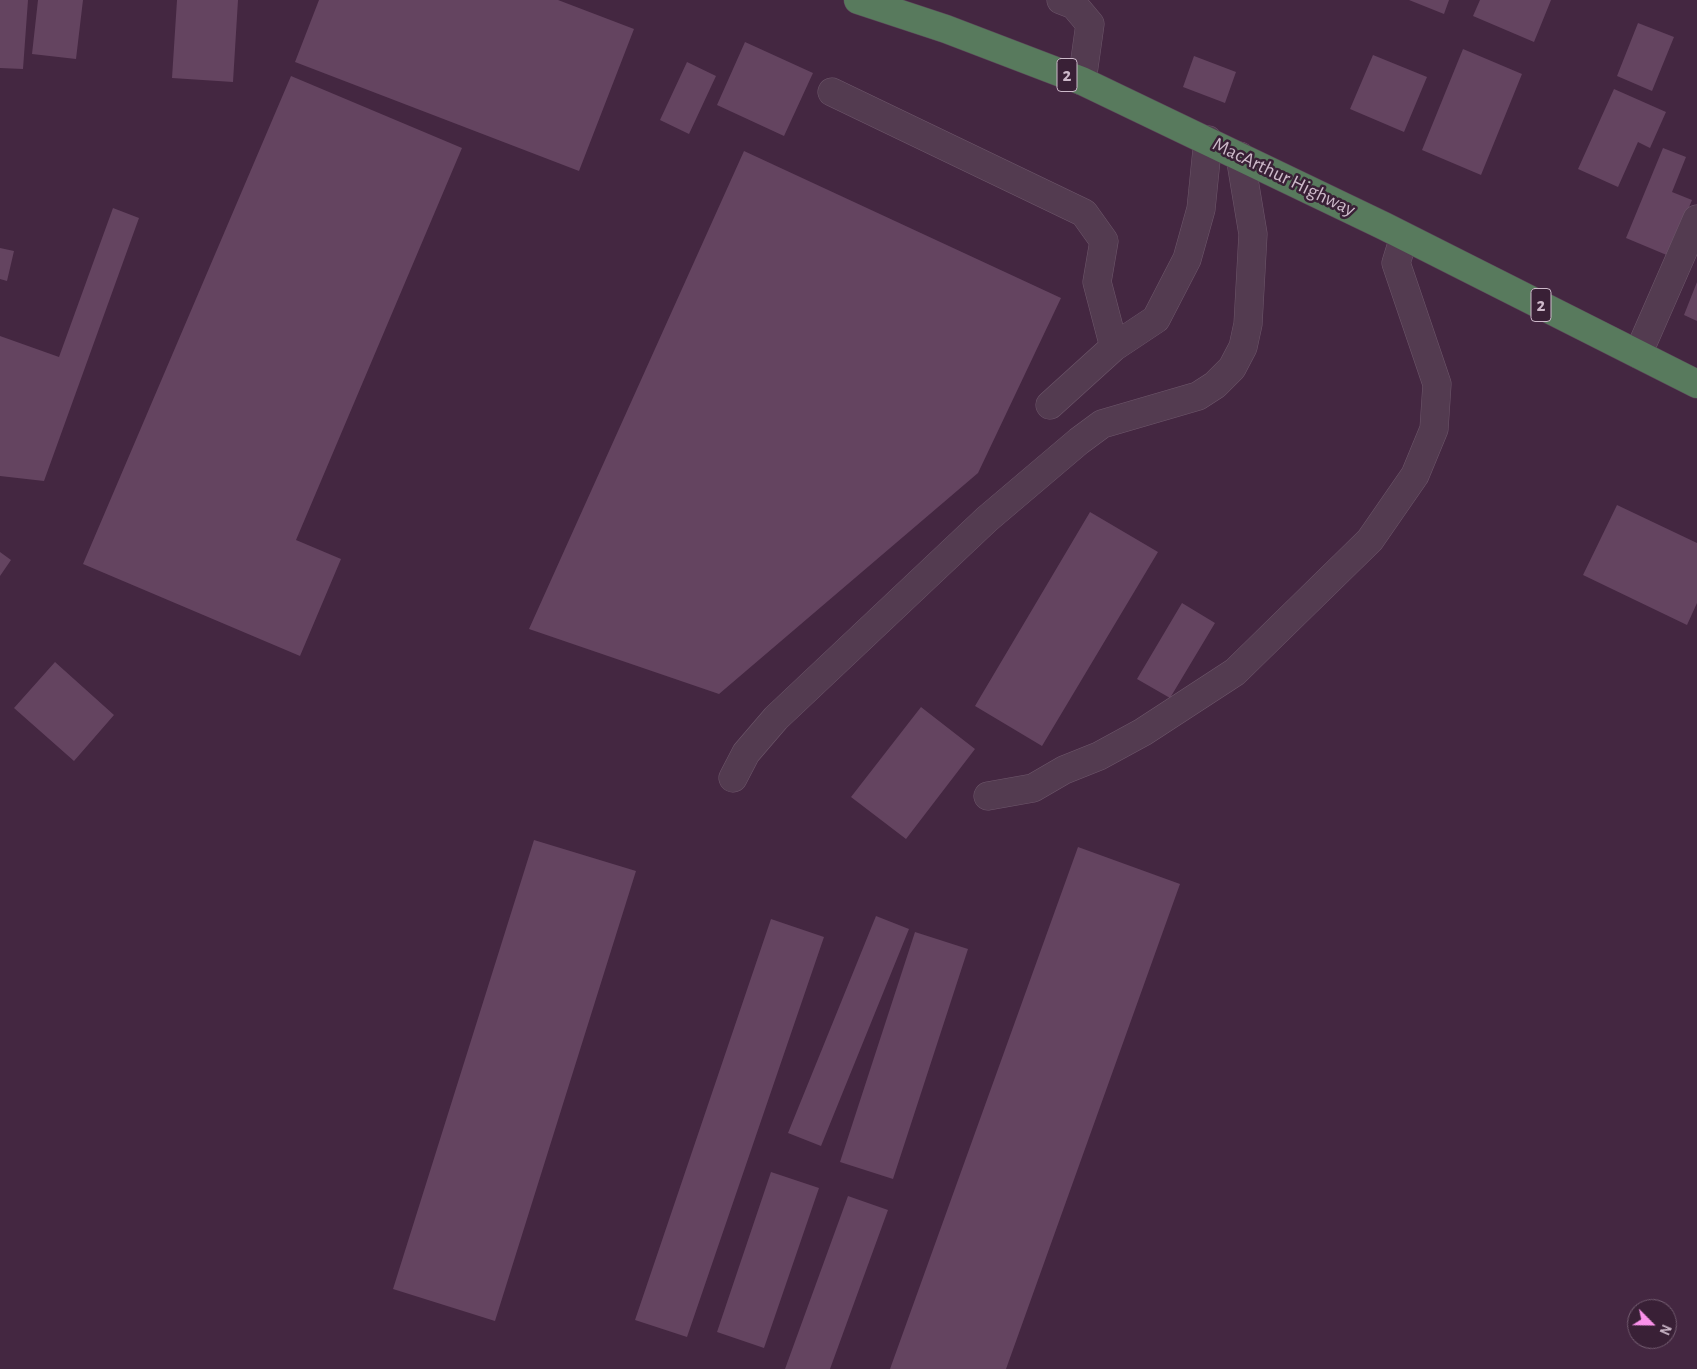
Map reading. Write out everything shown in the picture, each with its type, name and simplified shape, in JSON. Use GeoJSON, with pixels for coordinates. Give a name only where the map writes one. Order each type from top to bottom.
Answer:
{"type":"FeatureCollection","features":[{"type":"Feature","properties":{"kind":"highway","name":"MacArthur Highway"},"geometry":{"type":"LineString","coordinates":[[858,0],[946,29],[1082,80],[1208,140],[1697,384]]}},
{"type":"Feature","properties":{"kind":"street"},"geometry":{"type":"LineString","coordinates":[[1061,0],[1074,5],[1090,24],[1082,80]]}},
{"type":"Feature","properties":{"kind":"street"},"geometry":{"type":"LineString","coordinates":[[832,92],[1084,213],[1104,241],[1097,282],[1114,347]]}},
{"type":"Feature","properties":{"kind":"street"},"geometry":{"type":"LineString","coordinates":[[1050,405],[1114,347],[1156,319],[1187,259],[1201,209],[1208,140]]}},
{"type":"Feature","properties":{"kind":"street"},"geometry":{"type":"LineString","coordinates":[[733,778],[746,752],[776,718],[987,519],[1079,441],[1102,424],[1198,396],[1216,385],[1232,368],[1243,347],[1248,324],[1253,234],[1240,156]]}},
{"type":"Feature","properties":{"kind":"street"},"geometry":{"type":"LineString","coordinates":[[1638,354],[1697,219]]}},
{"type":"Feature","properties":{"kind":"street"},"geometry":{"type":"LineString","coordinates":[[988,796],[1033,788],[1064,770],[1099,756],[1143,732],[1235,672],[1370,540],[1415,475],[1434,429],[1437,384],[1396,263],[1394,232]]}},
{"type":"Feature","properties":{"kind":"building"},"geometry":{"type":"Polygon","coordinates":[[[0,0],[28,0],[23,69],[0,68],[0,0]]]}},
{"type":"Feature","properties":{"kind":"building"},"geometry":{"type":"Polygon","coordinates":[[[38,0],[83,0],[76,59],[32,54],[38,0]]]}},
{"type":"Feature","properties":{"kind":"building"},"geometry":{"type":"Polygon","coordinates":[[[177,0],[238,0],[233,82],[172,78],[177,0]]]}},
{"type":"Feature","properties":{"kind":"building"},"geometry":{"type":"Polygon","coordinates":[[[319,0],[558,0],[634,29],[579,171],[295,62],[319,0]]]}},
{"type":"Feature","properties":{"kind":"building"},"geometry":{"type":"Polygon","coordinates":[[[1409,0],[1449,0],[1444,14],[1409,0]]]}},
{"type":"Feature","properties":{"kind":"building"},"geometry":{"type":"Polygon","coordinates":[[[1480,0],[1551,0],[1534,42],[1473,16],[1480,0]]]}},
{"type":"Feature","properties":{"kind":"building"},"geometry":{"type":"Polygon","coordinates":[[[1638,23],[1674,37],[1652,91],[1617,76],[1638,23]]]}},
{"type":"Feature","properties":{"kind":"building"},"geometry":{"type":"Polygon","coordinates":[[[745,42],[813,73],[784,136],[717,105],[745,42]]]}},
{"type":"Feature","properties":{"kind":"building"},"geometry":{"type":"Polygon","coordinates":[[[1463,49],[1522,74],[1481,175],[1422,150],[1463,49]]]}},
{"type":"Feature","properties":{"kind":"building"},"geometry":{"type":"Polygon","coordinates":[[[1373,55],[1427,77],[1404,132],[1350,109],[1373,55]]]}},
{"type":"Feature","properties":{"kind":"building"},"geometry":{"type":"Polygon","coordinates":[[[1194,56],[1236,72],[1225,103],[1183,87],[1194,56]]]}},
{"type":"Feature","properties":{"kind":"building"},"geometry":{"type":"Polygon","coordinates":[[[687,62],[716,76],[689,134],[660,120],[687,62]]]}},
{"type":"Feature","properties":{"kind":"building"},"geometry":{"type":"Polygon","coordinates":[[[291,76],[462,148],[296,540],[341,559],[300,656],[83,564],[291,76]]]}},
{"type":"Feature","properties":{"kind":"building"},"geometry":{"type":"Polygon","coordinates":[[[1614,89],[1666,112],[1650,148],[1638,142],[1618,187],[1578,169],[1614,89]]]}},
{"type":"Feature","properties":{"kind":"building"},"geometry":{"type":"Polygon","coordinates":[[[1663,148],[1686,157],[1672,192],[1692,200],[1669,256],[1626,238],[1663,148]]]}},
{"type":"Feature","properties":{"kind":"building"},"geometry":{"type":"Polygon","coordinates":[[[744,151],[1061,298],[978,473],[719,694],[529,629],[744,151]]]}},
{"type":"Feature","properties":{"kind":"building"},"geometry":{"type":"Polygon","coordinates":[[[113,208],[139,218],[44,481],[0,476],[0,336],[59,357],[113,208]]]}},
{"type":"Feature","properties":{"kind":"building"},"geometry":{"type":"Polygon","coordinates":[[[0,248],[14,251],[7,281],[0,279],[0,248]]]}},
{"type":"Feature","properties":{"kind":"building"},"geometry":{"type":"Polygon","coordinates":[[[1697,282],[1697,321],[1684,315],[1697,282]]]}},
{"type":"Feature","properties":{"kind":"building"},"geometry":{"type":"Polygon","coordinates":[[[1617,505],[1697,543],[1697,603],[1687,625],[1583,575],[1617,505]]]}},
{"type":"Feature","properties":{"kind":"building"},"geometry":{"type":"Polygon","coordinates":[[[1090,512],[1158,552],[1042,746],[975,706],[1090,512]]]}},
{"type":"Feature","properties":{"kind":"building"},"geometry":{"type":"Polygon","coordinates":[[[0,552],[11,560],[0,576],[0,552]]]}},
{"type":"Feature","properties":{"kind":"building"},"geometry":{"type":"Polygon","coordinates":[[[1182,603],[1215,623],[1170,698],[1137,679],[1182,603]]]}},
{"type":"Feature","properties":{"kind":"building"},"geometry":{"type":"Polygon","coordinates":[[[55,662],[114,715],[74,761],[14,708],[55,662]]]}},
{"type":"Feature","properties":{"kind":"building"},"geometry":{"type":"Polygon","coordinates":[[[921,707],[975,749],[906,839],[851,797],[921,707]]]}},
{"type":"Feature","properties":{"kind":"building"},"geometry":{"type":"Polygon","coordinates":[[[534,840],[636,871],[495,1321],[393,1289],[534,840]]]}},
{"type":"Feature","properties":{"kind":"building"},"geometry":{"type":"Polygon","coordinates":[[[1078,847],[1180,884],[1006,1369],[890,1369],[1078,847]]]}},
{"type":"Feature","properties":{"kind":"building"},"geometry":{"type":"Polygon","coordinates":[[[876,916],[909,929],[821,1146],[788,1133],[876,916]]]}},
{"type":"Feature","properties":{"kind":"building"},"geometry":{"type":"Polygon","coordinates":[[[771,919],[824,937],[687,1337],[635,1320],[771,919]]]}},
{"type":"Feature","properties":{"kind":"building"},"geometry":{"type":"Polygon","coordinates":[[[915,932],[968,949],[893,1179],[840,1162],[915,932]]]}},
{"type":"Feature","properties":{"kind":"building"},"geometry":{"type":"Polygon","coordinates":[[[771,1172],[819,1188],[764,1348],[717,1332],[771,1172]]]}},
{"type":"Feature","properties":{"kind":"building"},"geometry":{"type":"Polygon","coordinates":[[[848,1196],[888,1210],[830,1369],[785,1369],[848,1196]]]}}]}
